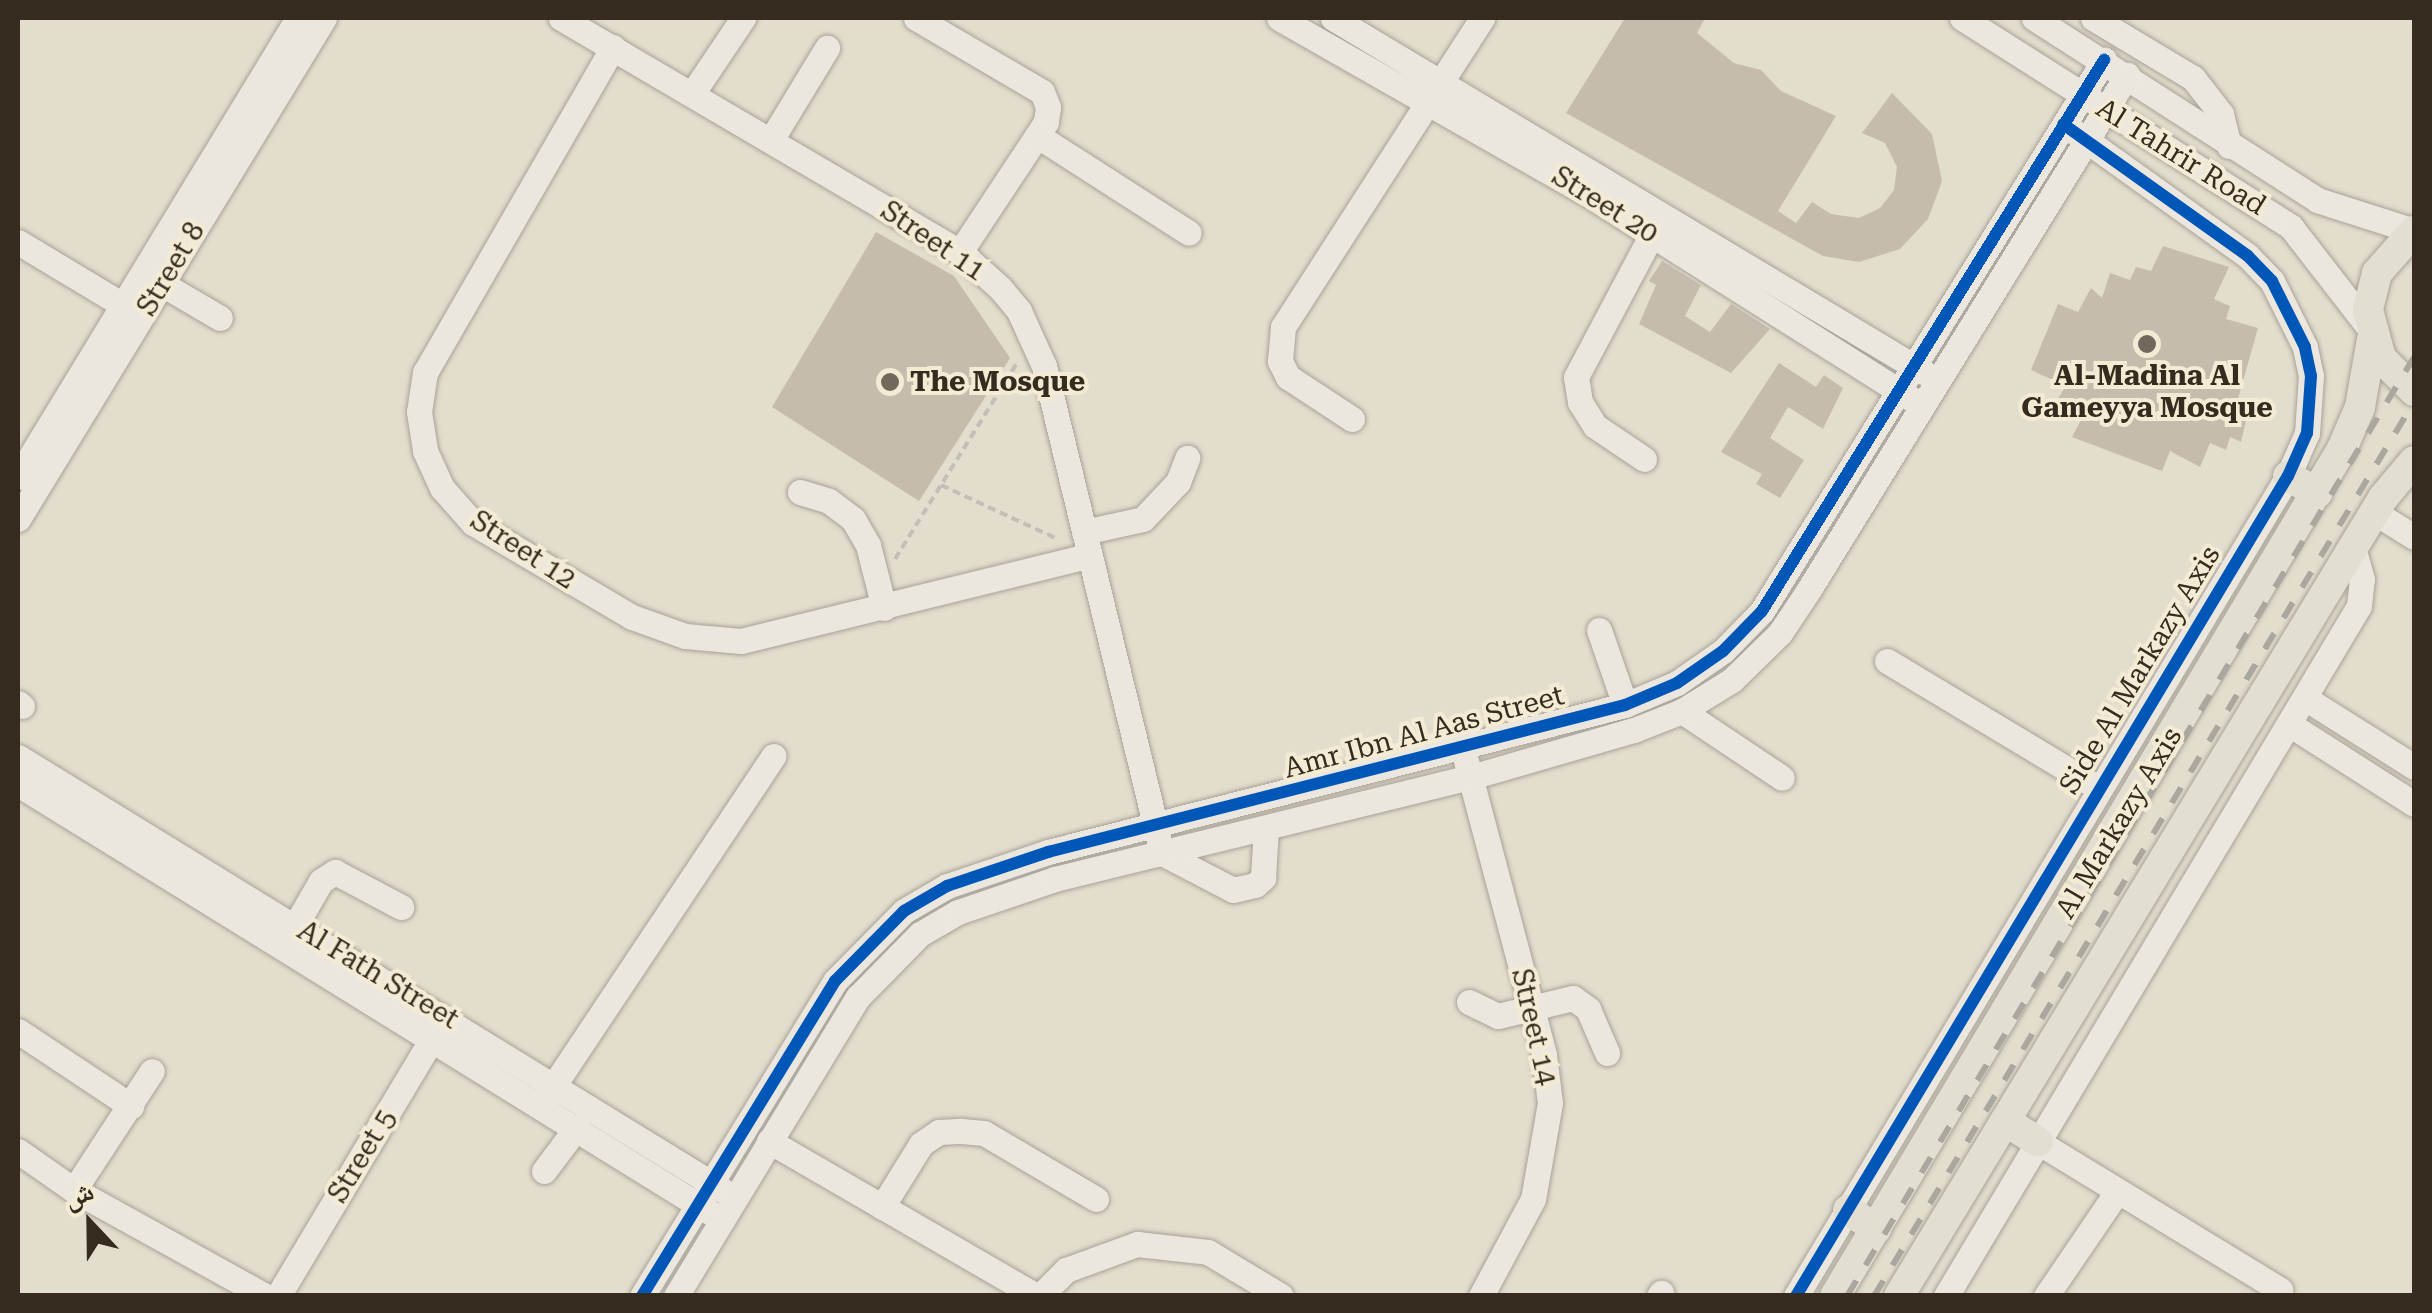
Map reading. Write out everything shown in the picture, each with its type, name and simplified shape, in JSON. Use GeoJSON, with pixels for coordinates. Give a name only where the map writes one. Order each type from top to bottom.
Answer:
{"type":"FeatureCollection","features":[{"type":"Feature","properties":{"kind":"main road","name":"Al Markazy Axis"},"geometry":{"type":"LineString","coordinates":[[1835,1296],[2317,492],[2360,407],[2376,273],[2414,231]]}},
{"type":"Feature","properties":{"kind":"main road"},"geometry":{"type":"LineString","coordinates":[[2371,334],[2394,374],[2414,391]]}},
{"type":"Feature","properties":{"kind":"main road","name":"Al Markazy Axis"},"geometry":{"type":"LineString","coordinates":[[1899,1296],[2353,547],[2393,499],[2414,460]]}},
{"type":"Feature","properties":{"kind":"main road"},"geometry":{"type":"LineString","coordinates":[[2288,476],[2317,492]]}},
{"type":"Feature","properties":{"kind":"main road"},"geometry":{"type":"LineString","coordinates":[[2005,1121],[2038,1142]]}},
{"type":"Feature","properties":{"kind":"main road"},"geometry":{"type":"LineString","coordinates":[[1848,1210],[1876,1229]]}},
{"type":"Feature","properties":{"kind":"street","name":"Street 8"},"geometry":{"type":"LineString","coordinates":[[18,519],[298,18]]}},
{"type":"Feature","properties":{"kind":"street","name":"Street 8"},"geometry":{"type":"LineString","coordinates":[[18,477],[133,311],[162,284],[324,18]]}},
{"type":"Feature","properties":{"kind":"street","name":"Street 11"},"geometry":{"type":"LineString","coordinates":[[561,18],[960,252],[1000,288],[1033,338],[1162,853]]}},
{"type":"Feature","properties":{"kind":"street"},"geometry":{"type":"LineString","coordinates":[[692,94],[742,18]]}},
{"type":"Feature","properties":{"kind":"street"},"geometry":{"type":"LineString","coordinates":[[916,18],[1042,92],[1048,106],[1038,136],[960,252]]}},
{"type":"Feature","properties":{"kind":"street","name":"Street 20"},"geometry":{"type":"LineString","coordinates":[[1279,18],[1430,90],[1938,381]]}},
{"type":"Feature","properties":{"kind":"street","name":"Street 20"},"geometry":{"type":"LineString","coordinates":[[1333,18],[1430,90],[1922,406]]}},
{"type":"Feature","properties":{"kind":"street"},"geometry":{"type":"LineString","coordinates":[[1352,419],[1288,377],[1278,344],[1430,90],[1482,18]]}},
{"type":"Feature","properties":{"kind":"street","name":"Al Tahrir Road"},"geometry":{"type":"LineString","coordinates":[[1962,18],[2291,227],[2371,334]]}},
{"type":"Feature","properties":{"kind":"street","name":"Al Tahrir Road"},"geometry":{"type":"LineString","coordinates":[[2034,18],[2317,200],[2414,231]]}},
{"type":"Feature","properties":{"kind":"street"},"geometry":{"type":"LineString","coordinates":[[2093,18],[2192,78],[2222,114],[2228,146]]}},
{"type":"Feature","properties":{"kind":"street","name":"Street 12"},"geometry":{"type":"LineString","coordinates":[[613,47],[425,372],[421,425],[442,488],[473,523],[632,618],[685,636],[741,640],[881,597],[1087,543],[1143,519],[1170,492],[1187,458]]}},
{"type":"Feature","properties":{"kind":"street"},"geometry":{"type":"LineString","coordinates":[[771,140],[827,48]]}},
{"type":"Feature","properties":{"kind":"street","name":"Amr Ibn Al Aas Street"},"geometry":{"type":"LineString","coordinates":[[642,1296],[835,980],[904,911],[994,868],[1463,750],[1626,704],[1677,682],[1723,651],[1762,611],[2104,60]]}},
{"type":"Feature","properties":{"kind":"street","name":"Amr Ibn Al Aas Street"},"geometry":{"type":"LineString","coordinates":[[676,1296],[858,998],[920,934],[1002,895],[1470,778],[1682,712],[1732,680],[1780,633],[2128,75]]}},
{"type":"Feature","properties":{"kind":"street","name":"Side Al Markazy Axis"},"geometry":{"type":"LineString","coordinates":[[1796,1296],[2097,787],[2288,476],[2307,433],[2311,376],[2282,298],[2248,256],[2063,124]]}},
{"type":"Feature","properties":{"kind":"street"},"geometry":{"type":"LineString","coordinates":[[1038,136],[1188,234]]}},
{"type":"Feature","properties":{"kind":"street"},"geometry":{"type":"LineString","coordinates":[[1644,459],[1595,426],[1580,402],[1576,377],[1652,234]]}},
{"type":"Feature","properties":{"kind":"street"},"geometry":{"type":"LineString","coordinates":[[18,242],[133,311]]}},
{"type":"Feature","properties":{"kind":"street"},"geometry":{"type":"LineString","coordinates":[[162,284],[220,318]]}},
{"type":"Feature","properties":{"kind":"street"},"geometry":{"type":"LineString","coordinates":[[800,492],[829,500],[853,519],[868,545],[881,597]]}},
{"type":"Feature","properties":{"kind":"street"},"geometry":{"type":"LineString","coordinates":[[2393,499],[2414,537]]}},
{"type":"Feature","properties":{"kind":"street"},"geometry":{"type":"LineString","coordinates":[[1946,1296],[2360,606],[2362,579],[2353,547]]}},
{"type":"Feature","properties":{"kind":"street"},"geometry":{"type":"LineString","coordinates":[[1599,630],[1626,704]]}},
{"type":"Feature","properties":{"kind":"street"},"geometry":{"type":"LineString","coordinates":[[1887,661],[2097,787]]}},
{"type":"Feature","properties":{"kind":"street"},"geometry":{"type":"LineString","coordinates":[[2305,698],[2414,767]]}},
{"type":"Feature","properties":{"kind":"street"},"geometry":{"type":"LineString","coordinates":[[1682,712],[1782,778]]}},
{"type":"Feature","properties":{"kind":"street"},"geometry":{"type":"LineString","coordinates":[[2289,724],[2414,804]]}},
{"type":"Feature","properties":{"kind":"street","name":"Street 14"},"geometry":{"type":"LineString","coordinates":[[1463,750],[1532,1008],[1550,1103],[1546,1152],[1533,1199],[1481,1296]]}},
{"type":"Feature","properties":{"kind":"street"},"geometry":{"type":"LineString","coordinates":[[547,1094],[774,756]]}},
{"type":"Feature","properties":{"kind":"street","name":"Al Fath Street"},"geometry":{"type":"LineString","coordinates":[[18,757],[296,926],[440,1026],[728,1209]]}},
{"type":"Feature","properties":{"kind":"street","name":"Al Fath Street"},"geometry":{"type":"LineString","coordinates":[[18,784],[440,1026]]}},
{"type":"Feature","properties":{"kind":"street"},"geometry":{"type":"LineString","coordinates":[[1162,853],[1225,887],[1254,886],[1262,878],[1266,828]]}},
{"type":"Feature","properties":{"kind":"street"},"geometry":{"type":"LineString","coordinates":[[296,926],[321,881],[335,872],[401,907]]}},
{"type":"Feature","properties":{"kind":"street"},"geometry":{"type":"LineString","coordinates":[[1469,1002],[1498,1016],[1573,998],[1582,1002],[1606,1053]]}},
{"type":"Feature","properties":{"kind":"street","name":"Street 5"},"geometry":{"type":"LineString","coordinates":[[278,1296],[440,1026]]}},
{"type":"Feature","properties":{"kind":"street"},"geometry":{"type":"LineString","coordinates":[[18,1032],[131,1106]]}},
{"type":"Feature","properties":{"kind":"street"},"geometry":{"type":"LineString","coordinates":[[74,1190],[152,1071]]}},
{"type":"Feature","properties":{"kind":"street","name":"Al Fath Street"},"geometry":{"type":"LineString","coordinates":[[547,1094],[577,1127],[704,1194]]}},
{"type":"Feature","properties":{"kind":"street"},"geometry":{"type":"LineString","coordinates":[[544,1171],[577,1127]]}},
{"type":"Feature","properties":{"kind":"street"},"geometry":{"type":"LineString","coordinates":[[882,1207],[921,1144],[939,1132],[960,1130],[984,1132],[1096,1198]]}},
{"type":"Feature","properties":{"kind":"street"},"geometry":{"type":"LineString","coordinates":[[769,1142],[1038,1296],[1066,1270],[1136,1244],[1208,1252],[1281,1296]]}},
{"type":"Feature","properties":{"kind":"street"},"geometry":{"type":"LineString","coordinates":[[2038,1142],[2280,1290]]}},
{"type":"Feature","properties":{"kind":"street"},"geometry":{"type":"LineString","coordinates":[[18,1151],[74,1190],[265,1296]]}},
{"type":"Feature","properties":{"kind":"street"},"geometry":{"type":"LineString","coordinates":[[2046,1296],[2118,1192]]}},
{"type":"Feature","properties":{"kind":"path"},"geometry":{"type":"LineString","coordinates":[[881,597],[941,485],[1033,338]]}},
{"type":"Feature","properties":{"kind":"path"},"geometry":{"type":"LineString","coordinates":[[941,485],[1087,543]]}},
{"type":"Feature","properties":{"kind":"building"},"geometry":{"type":"Polygon","coordinates":[[[1625,18],[1705,18],[1697,33],[1734,63],[1761,70],[1781,91],[1836,116],[1778,211],[1796,223],[1812,202],[1831,214],[1859,218],[1880,208],[1894,190],[1897,167],[1885,143],[1862,133],[1892,93],[1932,134],[1942,181],[1928,219],[1900,249],[1859,262],[1823,256],[1566,113],[1625,18]]]}},
{"type":"Feature","properties":{"kind":"building","name":"The Mosque"},"geometry":{"type":"Polygon","coordinates":[[[876,232],[954,276],[1010,358],[919,501],[772,407],[876,232]]]}},
{"type":"Feature","properties":{"kind":"building","name":"Al-Madina Al Gameyya Mosque"},"geometry":{"type":"Polygon","coordinates":[[[2163,246],[2229,267],[2214,299],[2230,306],[2226,319],[2258,328],[2236,406],[2248,412],[2241,442],[2230,437],[2226,450],[2210,443],[2200,467],[2170,451],[2162,471],[2072,437],[2081,420],[2054,405],[2066,386],[2031,370],[2058,304],[2078,312],[2091,288],[2102,298],[2110,273],[2130,280],[2136,267],[2151,271],[2163,246]]]}},
{"type":"Feature","properties":{"kind":"building"},"geometry":{"type":"Polygon","coordinates":[[[1662,261],[1701,285],[1685,316],[1710,332],[1731,304],[1770,329],[1731,373],[1639,324],[1656,285],[1649,281],[1662,261]]]}},
{"type":"Feature","properties":{"kind":"building"},"geometry":{"type":"Polygon","coordinates":[[[1779,363],[1816,387],[1824,375],[1843,388],[1823,429],[1788,407],[1770,438],[1804,460],[1780,498],[1756,484],[1762,474],[1721,452],[1779,363]]]}},
{"type":"Feature","properties":{"kind":"railway"},"geometry":{"type":"LineString","coordinates":[[1847,1296],[2414,357]]}},
{"type":"Feature","properties":{"kind":"railway"},"geometry":{"type":"LineString","coordinates":[[1874,1296],[2414,402]]}},
{"type":"Feature","properties":{"kind":"cycle path"},"geometry":{"type":"LineString","coordinates":[[642,1296],[835,981],[904,911],[947,886],[1048,852],[1625,705],[1677,683],[1723,651],[1762,611],[2104,60]]}},
{"type":"Feature","properties":{"kind":"cycle path"},"geometry":{"type":"LineString","coordinates":[[1796,1296],[2288,476],[2307,433],[2311,376],[2305,347],[2272,281],[2248,256],[2063,124]]}},
{"type":"Feature","properties":{"kind":"place","name":"Al-Madina Al Gameyya Mosque"},"geometry":{"type":"Point","coordinates":[2147,344]}},
{"type":"Feature","properties":{"kind":"place","name":"The Mosque"},"geometry":{"type":"Point","coordinates":[890,382]}}]}
